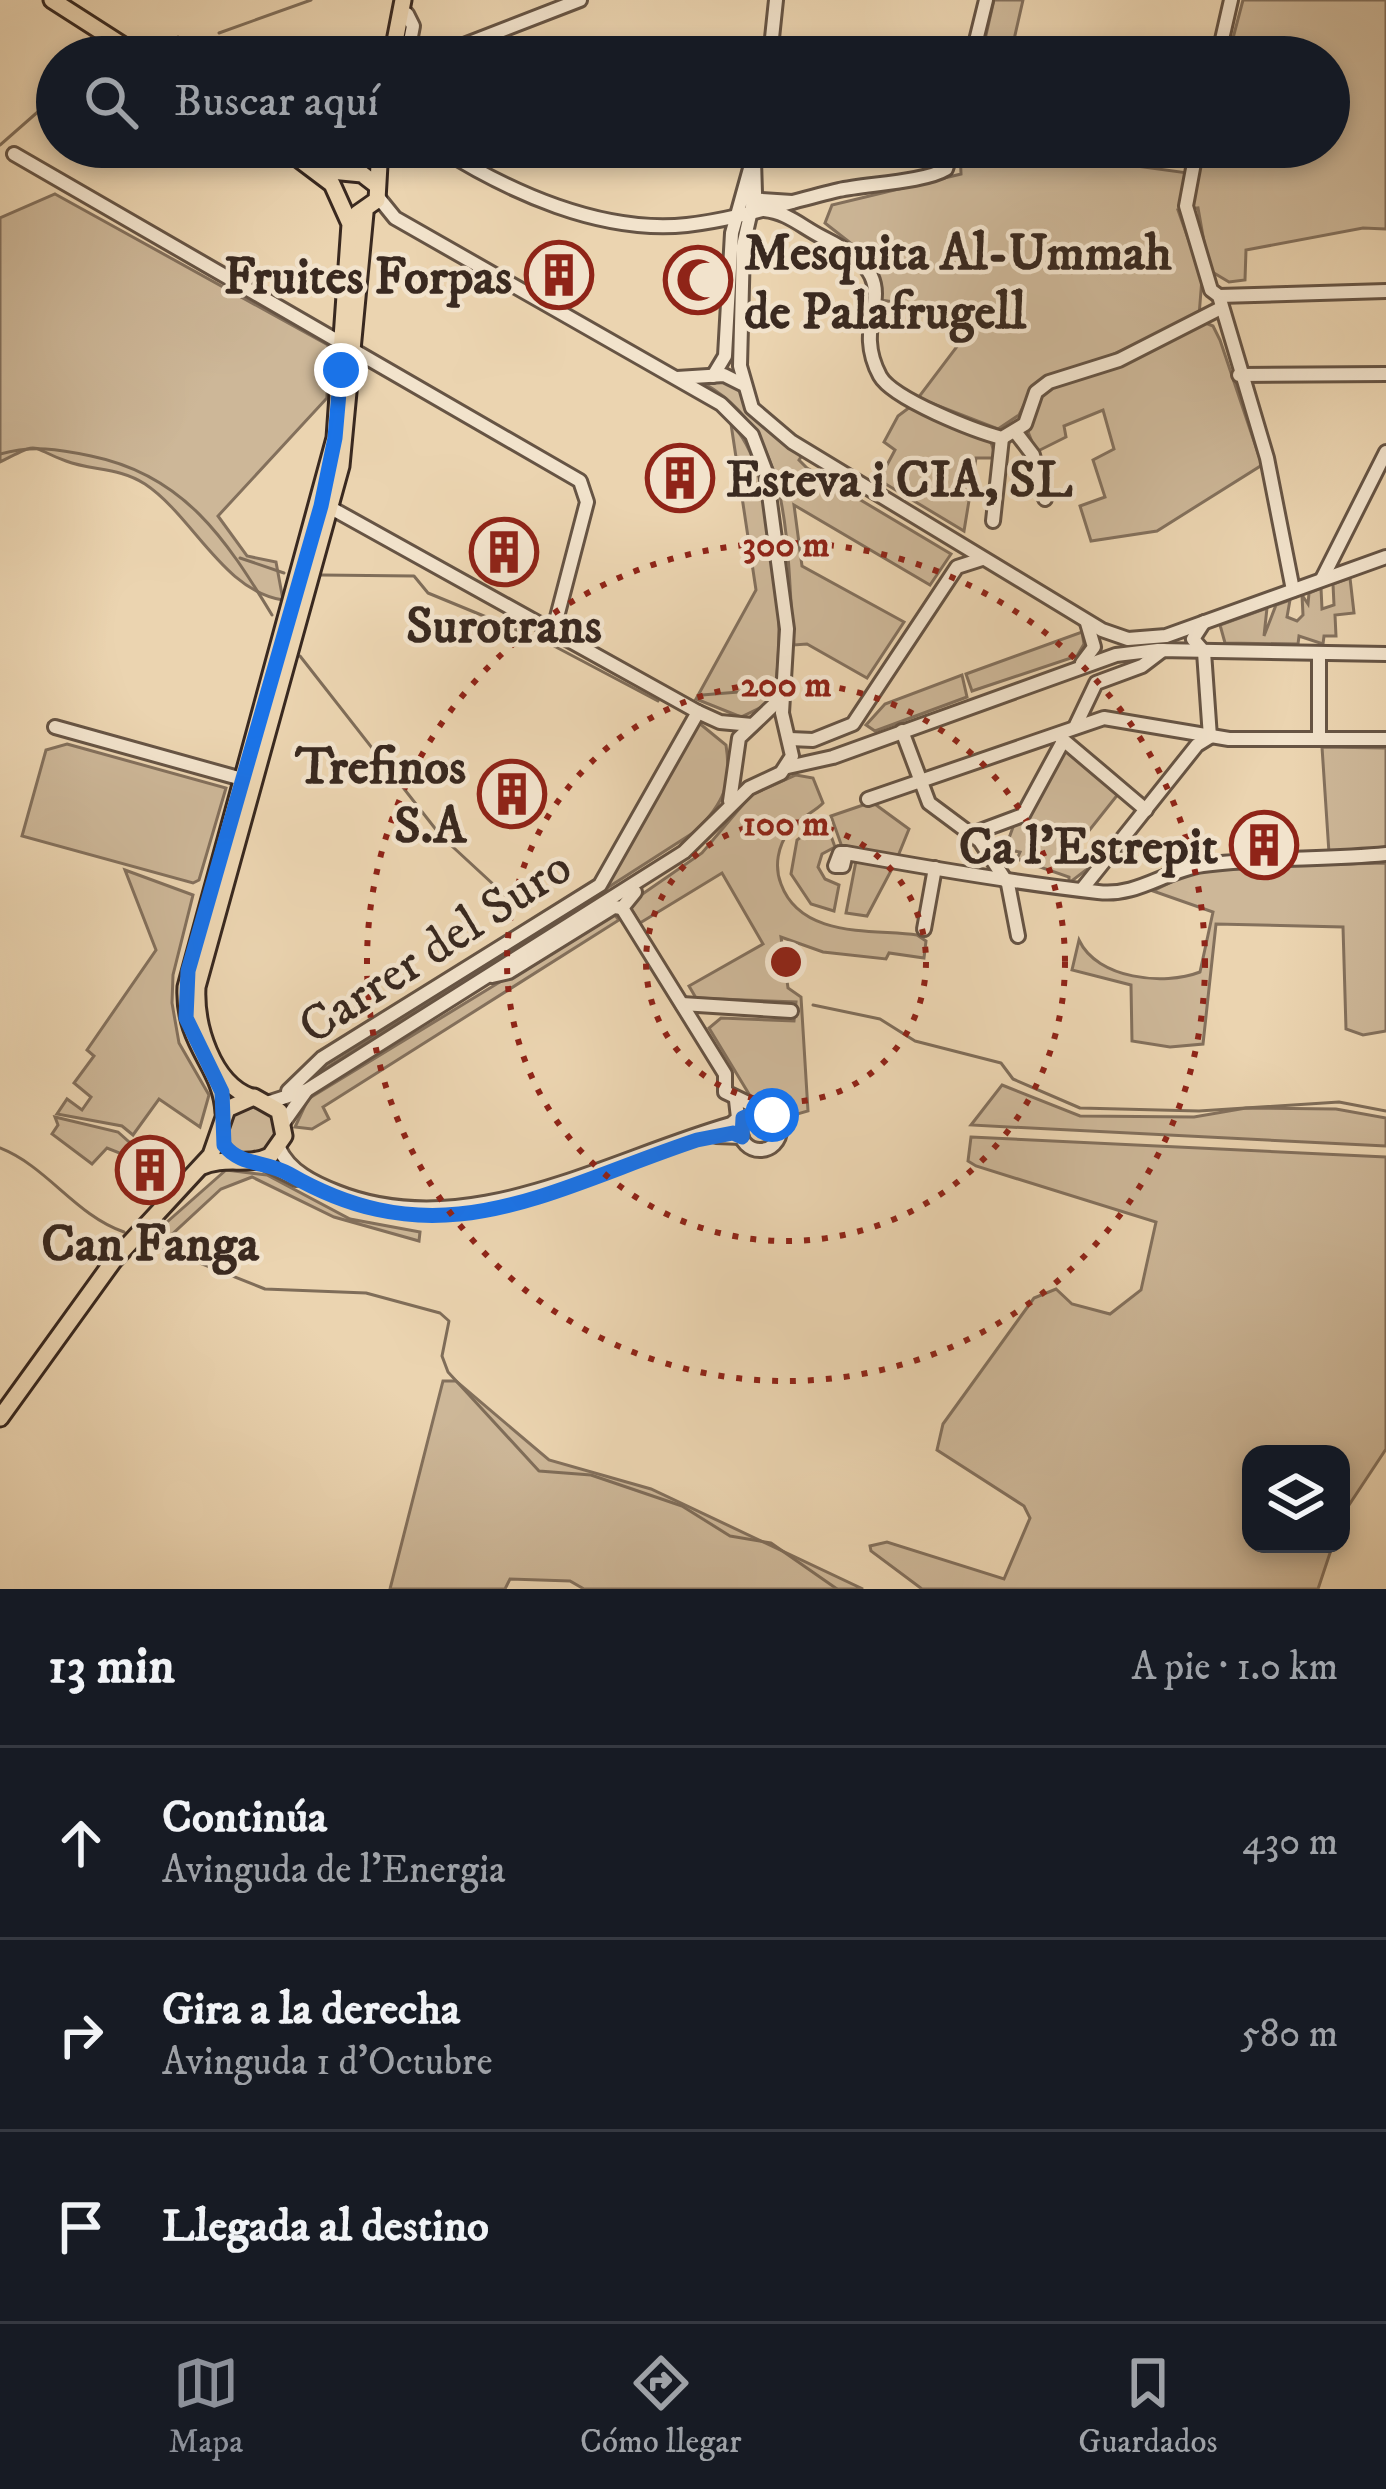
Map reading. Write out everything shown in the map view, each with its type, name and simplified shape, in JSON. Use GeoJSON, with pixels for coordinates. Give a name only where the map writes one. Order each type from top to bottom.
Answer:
{"type":"FeatureCollection","features":[{"type":"Feature","properties":{"kind":"main road"},"geometry":{"type":"LineString","coordinates":[[52,0],[108,36]]}},
{"type":"Feature","properties":{"kind":"main road"},"geometry":{"type":"LineString","coordinates":[[402,36],[406,4]]}},
{"type":"Feature","properties":{"kind":"main road"},"geometry":{"type":"LineString","coordinates":[[341,202],[359,168]]}},
{"type":"Feature","properties":{"kind":"main road"},"geometry":{"type":"LineString","coordinates":[[200,1167],[235,1157],[260,1161],[278,1148],[284,1122],[262,1100],[235,1088],[206,1042],[197,1016],[196,987],[326,507],[349,343],[356,234],[372,201],[375,168]]}},
{"type":"Feature","properties":{"kind":"main road"},"geometry":{"type":"LineString","coordinates":[[318,169],[354,174],[372,201]]}},
{"type":"Feature","properties":{"kind":"main road"},"geometry":{"type":"LineString","coordinates":[[318,169],[356,234]]}},
{"type":"Feature","properties":{"kind":"main road"},"geometry":{"type":"LineString","coordinates":[[341,202],[372,201]]}},
{"type":"Feature","properties":{"kind":"main road"},"geometry":{"type":"LineString","coordinates":[[235,1157],[224,1145],[222,1092],[190,1033],[186,986],[242,779],[278,672]]}},
{"type":"Feature","properties":{"kind":"main road"},"geometry":{"type":"LineString","coordinates":[[0,1418],[114,1260],[216,1147],[222,1121],[262,1100]]}},
{"type":"Feature","properties":{"kind":"street"},"geometry":{"type":"LineString","coordinates":[[488,36],[580,0]]}},
{"type":"Feature","properties":{"kind":"street"},"geometry":{"type":"LineString","coordinates":[[773,36],[779,0]]}},
{"type":"Feature","properties":{"kind":"street"},"geometry":{"type":"LineString","coordinates":[[977,36],[986,0]]}},
{"type":"Feature","properties":{"kind":"street"},"geometry":{"type":"LineString","coordinates":[[1223,36],[1231,0]]}},
{"type":"Feature","properties":{"kind":"street"},"geometry":{"type":"LineString","coordinates":[[14,154],[36,166]]}},
{"type":"Feature","properties":{"kind":"street"},"geometry":{"type":"LineString","coordinates":[[39,168],[349,343],[585,485],[587,502],[558,610],[560,630],[574,642]]}},
{"type":"Feature","properties":{"kind":"street"},"geometry":{"type":"LineString","coordinates":[[478,168],[517,189],[608,221],[645,226],[710,221],[946,168]]}},
{"type":"Feature","properties":{"kind":"street"},"geometry":{"type":"LineString","coordinates":[[743,385],[742,262],[753,168]]}},
{"type":"Feature","properties":{"kind":"street"},"geometry":{"type":"LineString","coordinates":[[756,168],[765,187],[793,202],[801,224]]}},
{"type":"Feature","properties":{"kind":"street"},"geometry":{"type":"LineString","coordinates":[[1192,168],[1186,195],[1211,290],[1267,458],[1293,590]]}},
{"type":"Feature","properties":{"kind":"street"},"geometry":{"type":"LineString","coordinates":[[372,201],[736,416],[764,459],[787,629],[783,693],[788,766]]}},
{"type":"Feature","properties":{"kind":"street"},"geometry":{"type":"LineString","coordinates":[[746,211],[801,224],[855,254],[876,283],[871,342],[883,381],[899,395],[1010,436],[1033,455],[1045,499]]}},
{"type":"Feature","properties":{"kind":"street"},"geometry":{"type":"LineString","coordinates":[[713,376],[724,363],[732,236],[746,211]]}},
{"type":"Feature","properties":{"kind":"street"},"geometry":{"type":"LineString","coordinates":[[710,221],[726,224],[732,236]]}},
{"type":"Feature","properties":{"kind":"street"},"geometry":{"type":"LineString","coordinates":[[993,521],[1010,436],[1041,386],[1119,360],[1219,303],[1386,291]]}},
{"type":"Feature","properties":{"kind":"street"},"geometry":{"type":"LineString","coordinates":[[727,327],[730,337],[741,335]]}},
{"type":"Feature","properties":{"kind":"street"},"geometry":{"type":"LineString","coordinates":[[1238,374],[1386,374]]}},
{"type":"Feature","properties":{"kind":"street"},"geometry":{"type":"LineString","coordinates":[[677,378],[734,378],[768,426],[1116,636],[1141,640],[1205,622],[1386,556]]}},
{"type":"Feature","properties":{"kind":"street"},"geometry":{"type":"LineString","coordinates":[[1321,580],[1386,452]]}},
{"type":"Feature","properties":{"kind":"street"},"geometry":{"type":"LineString","coordinates":[[326,507],[698,712],[720,722],[756,724],[813,740],[848,727],[857,718],[957,567],[983,559]]}},
{"type":"Feature","properties":{"kind":"street"},"geometry":{"type":"LineString","coordinates":[[525,615],[545,618],[558,610]]}},
{"type":"Feature","properties":{"kind":"street"},"geometry":{"type":"LineString","coordinates":[[1076,667],[1094,647],[1083,619]]}},
{"type":"Feature","properties":{"kind":"street"},"geometry":{"type":"LineString","coordinates":[[1083,888],[1210,736],[1204,652],[1193,639],[1205,622]]}},
{"type":"Feature","properties":{"kind":"street"},"geometry":{"type":"LineString","coordinates":[[972,834],[1021,816],[1096,683],[1142,666],[1163,650]]}},
{"type":"Feature","properties":{"kind":"street"},"geometry":{"type":"LineString","coordinates":[[736,1100],[740,1128],[757,1150],[773,1145],[780,1129],[765,1111],[725,1092],[725,1074],[622,908],[624,899],[689,856],[728,808],[764,779],[788,766],[820,760],[1116,655],[1163,650],[1386,654]]}},
{"type":"Feature","properties":{"kind":"street"},"geometry":{"type":"LineString","coordinates":[[1319,653],[1319,739]]}},
{"type":"Feature","properties":{"kind":"street"},"geometry":{"type":"LineString","coordinates":[[737,747],[783,693]]}},
{"type":"Feature","properties":{"kind":"street"},"geometry":{"type":"LineString","coordinates":[[698,712],[737,747],[739,763],[728,808]]}},
{"type":"Feature","properties":{"kind":"street","name":"Carrer del Suro"},"geometry":{"type":"LineString","coordinates":[[262,1100],[297,1085],[322,1058],[600,885],[698,712]]}},
{"type":"Feature","properties":{"kind":"street"},"geometry":{"type":"LineString","coordinates":[[857,718],[861,735],[880,739]]}},
{"type":"Feature","properties":{"kind":"street"},"geometry":{"type":"LineString","coordinates":[[1076,724],[1117,719],[1210,736],[1386,739]]}},
{"type":"Feature","properties":{"kind":"street"},"geometry":{"type":"LineString","coordinates":[[55,727],[242,779]]}},
{"type":"Feature","properties":{"kind":"street"},"geometry":{"type":"LineString","coordinates":[[902,731],[929,803],[972,834],[1005,879],[1018,936]]}},
{"type":"Feature","properties":{"kind":"street"},"geometry":{"type":"LineString","coordinates":[[868,799],[1062,736]]}},
{"type":"Feature","properties":{"kind":"street"},"geometry":{"type":"LineString","coordinates":[[1062,736],[1146,810]]}},
{"type":"Feature","properties":{"kind":"street"},"geometry":{"type":"LineString","coordinates":[[739,763],[749,775],[764,779]]}},
{"type":"Feature","properties":{"kind":"street"},"geometry":{"type":"LineString","coordinates":[[262,1100],[307,1090],[705,836]]}},
{"type":"Feature","properties":{"kind":"street"},"geometry":{"type":"LineString","coordinates":[[845,853],[1065,890],[1129,891],[1205,864],[1386,854]]}},
{"type":"Feature","properties":{"kind":"street"},"geometry":{"type":"LineString","coordinates":[[924,929],[935,868]]}},
{"type":"Feature","properties":{"kind":"street"},"geometry":{"type":"LineString","coordinates":[[487,976],[509,972],[614,907],[622,908]]}},
{"type":"Feature","properties":{"kind":"street"},"geometry":{"type":"LineString","coordinates":[[682,1004],[713,1010],[791,1011]]}},
{"type":"Feature","properties":{"kind":"street"},"geometry":{"type":"LineString","coordinates":[[695,1025],[713,1010]]}},
{"type":"Feature","properties":{"kind":"street"},"geometry":{"type":"LineString","coordinates":[[705,1040],[703,1024],[713,1010]]}},
{"type":"Feature","properties":{"kind":"street"},"geometry":{"type":"LineString","coordinates":[[284,1122],[307,1090]]}},
{"type":"Feature","properties":{"kind":"street"},"geometry":{"type":"LineString","coordinates":[[260,1161],[367,1210],[442,1219],[482,1213],[697,1140],[733,1133],[743,1118],[765,1111]]}},
{"type":"Feature","properties":{"kind":"street"},"geometry":{"type":"LineString","coordinates":[[278,1148],[298,1172],[353,1198],[442,1212],[481,1206],[740,1128]]}},
{"type":"Feature","properties":{"kind":"shaded area"},"geometry":{"type":"Polygon","coordinates":[[[994,0],[1023,0],[1015,36],[986,36],[994,0]]]}},
{"type":"Feature","properties":{"kind":"shaded area"},"geometry":{"type":"Polygon","coordinates":[[[1243,0],[1386,0],[1386,229],[1363,228],[1246,250],[1245,280],[1229,282],[1209,270],[1198,208],[1178,210],[1202,278],[1199,316],[1031,391],[1019,415],[998,429],[918,398],[965,336],[937,309],[881,300],[871,264],[825,223],[832,205],[961,174],[961,168],[1151,168],[1188,173],[1190,200],[1198,168],[1350,168],[1350,36],[1234,36],[1243,0]]]}},
{"type":"Feature","properties":{"kind":"shaded area"},"geometry":{"type":"Polygon","coordinates":[[[55,194],[328,345],[327,398],[218,516],[247,556],[276,562],[283,600],[243,583],[162,498],[135,479],[34,448],[0,462],[0,218],[55,194]]]}},
{"type":"Feature","properties":{"kind":"shaded area"},"geometry":{"type":"Polygon","coordinates":[[[1203,322],[1213,326],[1220,340],[1262,465],[1157,531],[1091,541],[1080,506],[1105,497],[1093,460],[1114,449],[1103,410],[1064,426],[1066,437],[1036,452],[1025,424],[1036,392],[1203,322]]]}},
{"type":"Feature","properties":{"kind":"shaded area"},"geometry":{"type":"Polygon","coordinates":[[[719,377],[740,387],[761,424],[803,454],[799,460],[807,468],[951,554],[930,585],[794,505],[802,566],[904,622],[867,678],[807,644],[794,645],[781,499],[756,434],[735,406],[705,384],[719,377]]]}},
{"type":"Feature","properties":{"kind":"shaded area"},"geometry":{"type":"Polygon","coordinates":[[[910,407],[990,439],[996,458],[976,458],[964,531],[879,480],[895,450],[884,442],[898,416],[910,407]]]}},
{"type":"Feature","properties":{"kind":"shaded area"},"geometry":{"type":"Polygon","coordinates":[[[731,424],[747,445],[759,476],[778,600],[772,702],[741,717],[696,699],[756,590],[731,424]]]}},
{"type":"Feature","properties":{"kind":"shaded area"},"geometry":{"type":"Polygon","coordinates":[[[1350,578],[1354,613],[1335,615],[1336,636],[1324,636],[1323,644],[1299,636],[1298,644],[1225,643],[1220,625],[1267,608],[1264,636],[1276,605],[1290,600],[1287,617],[1297,621],[1303,615],[1302,595],[1308,604],[1309,593],[1321,588],[1322,609],[1334,605],[1333,584],[1350,578]]]}},
{"type":"Feature","properties":{"kind":"shaded area"},"geometry":{"type":"Polygon","coordinates":[[[1082,632],[1084,644],[1077,656],[972,691],[966,674],[1082,632]]]}},
{"type":"Feature","properties":{"kind":"shaded area"},"geometry":{"type":"Polygon","coordinates":[[[962,675],[967,697],[875,731],[866,725],[885,704],[962,675]]]}},
{"type":"Feature","properties":{"kind":"shaded area"},"geometry":{"type":"Polygon","coordinates":[[[699,723],[726,745],[728,771],[719,802],[696,831],[306,1081],[321,1062],[605,886],[699,723]]]}},
{"type":"Feature","properties":{"kind":"shaded area"},"geometry":{"type":"Polygon","coordinates":[[[67,744],[226,788],[199,880],[193,883],[22,836],[46,750],[67,744]]]}},
{"type":"Feature","properties":{"kind":"shaded area"},"geometry":{"type":"Polygon","coordinates":[[[1322,747],[1386,748],[1386,849],[1329,853],[1322,747]]]}},
{"type":"Feature","properties":{"kind":"shaded area"},"geometry":{"type":"Polygon","coordinates":[[[1065,749],[1119,793],[1072,852],[1090,867],[1069,883],[1069,877],[1017,859],[1020,852],[1005,849],[1016,819],[1024,822],[1065,749]]]}},
{"type":"Feature","properties":{"kind":"shaded area"},"geometry":{"type":"Polygon","coordinates":[[[796,775],[813,778],[823,803],[793,826],[780,850],[779,877],[791,902],[821,923],[917,935],[926,941],[924,958],[889,953],[886,959],[823,952],[781,937],[788,988],[801,997],[808,1111],[794,1115],[752,1099],[709,1028],[721,1018],[794,1021],[796,1002],[696,998],[689,986],[763,944],[722,873],[640,923],[628,904],[702,853],[751,795],[796,775]]]}},
{"type":"Feature","properties":{"kind":"shaded area"},"geometry":{"type":"Polygon","coordinates":[[[872,802],[909,829],[898,856],[842,847],[831,816],[872,802]]]}},
{"type":"Feature","properties":{"kind":"shaded area"},"geometry":{"type":"Polygon","coordinates":[[[825,819],[835,847],[822,854],[818,867],[825,879],[839,885],[834,911],[811,904],[791,874],[797,840],[825,819]]]}},
{"type":"Feature","properties":{"kind":"shaded area"},"geometry":{"type":"Polygon","coordinates":[[[856,861],[893,867],[867,916],[846,913],[856,861]]]}},
{"type":"Feature","properties":{"kind":"shaded area"},"geometry":{"type":"Polygon","coordinates":[[[1386,863],[1386,1031],[1363,1035],[1346,1029],[1343,927],[1216,924],[1203,1044],[1170,1047],[1132,1041],[1131,985],[1072,970],[1079,940],[1100,963],[1133,976],[1168,978],[1200,972],[1213,912],[1153,891],[1200,868],[1386,863]]]}},
{"type":"Feature","properties":{"kind":"shaded area"},"geometry":{"type":"Polygon","coordinates":[[[125,870],[193,895],[173,975],[172,1003],[179,1043],[209,1095],[200,1127],[159,1099],[133,1135],[122,1126],[57,1114],[67,1099],[82,1110],[91,1097],[74,1083],[94,1056],[87,1050],[156,950],[125,870]]]}},
{"type":"Feature","properties":{"kind":"shaded area"},"geometry":{"type":"Polygon","coordinates":[[[613,913],[619,920],[323,1107],[329,1119],[312,1129],[295,1127],[308,1099],[613,913]]]}},
{"type":"Feature","properties":{"kind":"shaded area"},"geometry":{"type":"Polygon","coordinates":[[[1002,1085],[1080,1116],[1194,1117],[1246,1108],[1336,1109],[1386,1118],[1386,1146],[971,1125],[1002,1085]]]}},
{"type":"Feature","properties":{"kind":"shaded area"},"geometry":{"type":"Polygon","coordinates":[[[252,1103],[270,1111],[278,1129],[270,1147],[252,1155],[234,1147],[226,1129],[234,1111],[252,1103]]]}},
{"type":"Feature","properties":{"kind":"shaded area"},"geometry":{"type":"Polygon","coordinates":[[[55,1117],[118,1132],[138,1150],[132,1158],[107,1148],[92,1164],[52,1134],[58,1125],[55,1117]]]}},
{"type":"Feature","properties":{"kind":"shaded area"},"geometry":{"type":"Polygon","coordinates":[[[971,1137],[1386,1157],[1386,1449],[1350,1503],[1350,1445],[1242,1445],[1242,1553],[1330,1553],[1318,1589],[922,1589],[871,1551],[870,1546],[887,1542],[1004,1579],[1030,1518],[1024,1506],[937,1450],[943,1424],[1034,1298],[1056,1289],[1072,1304],[1110,1314],[1141,1290],[1156,1222],[968,1161],[971,1137]]]}},
{"type":"Feature","properties":{"kind":"shaded area"},"geometry":{"type":"Polygon","coordinates":[[[226,1170],[267,1175],[350,1219],[420,1232],[419,1241],[334,1217],[252,1177],[221,1189],[169,1237],[158,1230],[226,1170]]]}},
{"type":"Feature","properties":{"kind":"shaded area"},"geometry":{"type":"Polygon","coordinates":[[[443,1381],[456,1381],[549,1460],[651,1489],[863,1589],[584,1589],[570,1581],[510,1579],[505,1589],[390,1589],[443,1381]]]}},
{"type":"Feature","properties":{"kind":"waterway"},"geometry":{"type":"LineString","coordinates":[[219,33],[311,0]]}},
{"type":"Feature","properties":{"kind":"waterway"},"geometry":{"type":"LineString","coordinates":[[0,145],[36,113]]}},
{"type":"Feature","properties":{"kind":"waterway"},"geometry":{"type":"LineString","coordinates":[[0,454],[68,451],[124,465],[152,478],[219,536],[272,615]]}},
{"type":"Feature","properties":{"kind":"waterway"},"geometry":{"type":"LineString","coordinates":[[240,558],[284,573]]}},
{"type":"Feature","properties":{"kind":"waterway"},"geometry":{"type":"LineString","coordinates":[[321,575],[414,576],[428,593],[496,621]]}},
{"type":"Feature","properties":{"kind":"waterway"},"geometry":{"type":"LineString","coordinates":[[505,625],[545,642]]}},
{"type":"Feature","properties":{"kind":"waterway"},"geometry":{"type":"LineString","coordinates":[[554,646],[658,701]]}},
{"type":"Feature","properties":{"kind":"waterway"},"geometry":{"type":"LineString","coordinates":[[300,656],[441,836],[521,910]]}},
{"type":"Feature","properties":{"kind":"waterway"},"geometry":{"type":"LineString","coordinates":[[702,695],[751,691],[766,684]]}},
{"type":"Feature","properties":{"kind":"waterway"},"geometry":{"type":"LineString","coordinates":[[813,1005],[880,1019],[915,1041],[1001,1063],[1013,1079],[1080,1108],[1199,1111],[1339,1102],[1386,1111]]}},
{"type":"Feature","properties":{"kind":"waterway"},"geometry":{"type":"LineString","coordinates":[[0,1148],[33,1167],[91,1214],[124,1232]]}},
{"type":"Feature","properties":{"kind":"waterway"},"geometry":{"type":"LineString","coordinates":[[147,1242],[265,1289],[366,1293],[440,1313],[449,1321],[442,1356],[448,1372],[539,1471],[591,1475],[682,1506],[730,1536],[771,1543],[837,1589]]}},
{"type":"Feature","properties":{"kind":"place","name":"Fruites Forpas"},"geometry":{"type":"Point","coordinates":[559,275]}},
{"type":"Feature","properties":{"kind":"place","name":"Mesquita Al-Ummah de Palafrugell"},"geometry":{"type":"Point","coordinates":[698,280]}},
{"type":"Feature","properties":{"kind":"place","name":"Esteva i CIA, SL"},"geometry":{"type":"Point","coordinates":[680,478]}},
{"type":"Feature","properties":{"kind":"place","name":"Surotrans"},"geometry":{"type":"Point","coordinates":[504,552]}},
{"type":"Feature","properties":{"kind":"place","name":"Trefinos S.A"},"geometry":{"type":"Point","coordinates":[512,794]}},
{"type":"Feature","properties":{"kind":"place","name":"Ca l'Estrepit"},"geometry":{"type":"Point","coordinates":[1264,845]}},
{"type":"Feature","properties":{"kind":"place","name":"Can Fanga"},"geometry":{"type":"Point","coordinates":[150,1170]}},
{"type":"Feature","properties":{"kind":"route"},"geometry":{"type":"LineString","coordinates":[[341,370],[335,438],[321,506],[188,971],[186,1018],[195,1047],[222,1092],[224,1145],[239,1159],[276,1167],[351,1205],[397,1216],[442,1219],[482,1213],[697,1140],[733,1133],[742,1137],[743,1118],[758,1111],[772,1115]]}}]}
